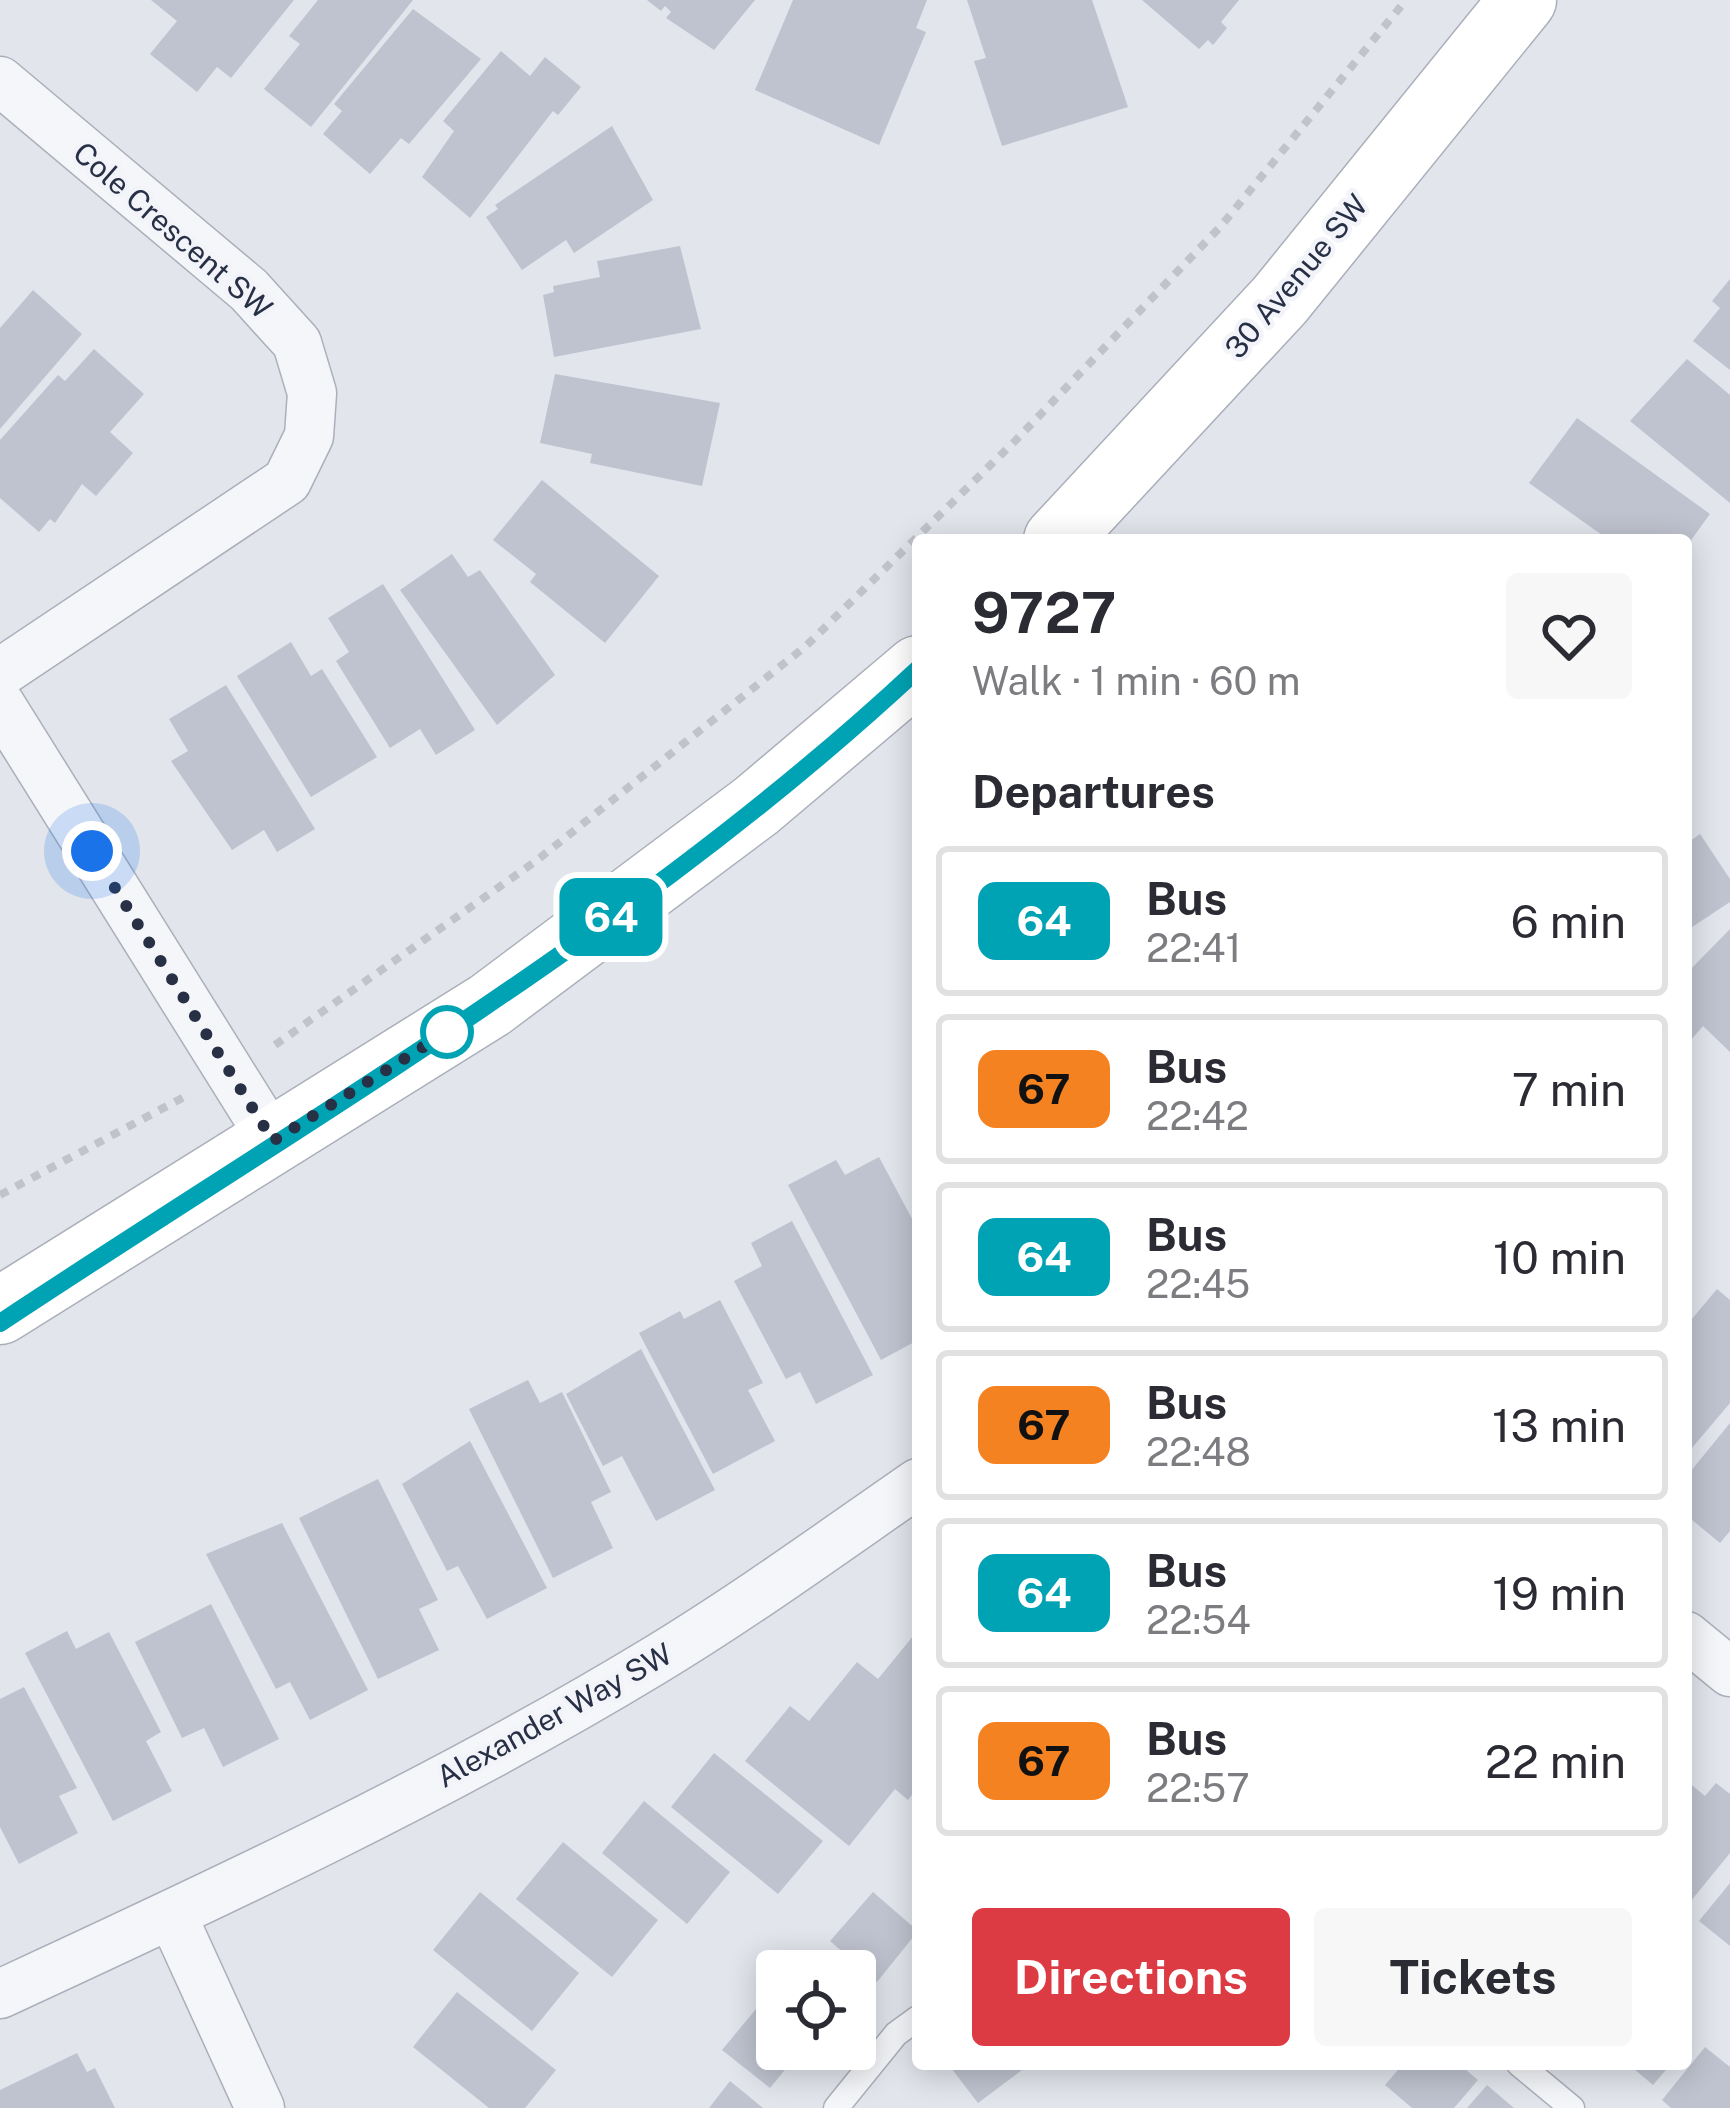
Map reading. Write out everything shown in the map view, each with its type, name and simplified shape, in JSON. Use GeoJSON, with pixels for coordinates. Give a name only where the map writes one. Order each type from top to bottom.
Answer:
{"type":"FeatureCollection","features":[{"type":"Feature","properties":{"kind":"main road","name":"30 Avenue SW"},"geometry":{"type":"LineString","coordinates":[[1063,534],[1280,300],[1523,0]]}},
{"type":"Feature","properties":{"kind":"main road"},"geometry":{"type":"LineString","coordinates":[[0,1311],[490,1005],[756,806],[912,674]]}},
{"type":"Feature","properties":{"kind":"main road"},"geometry":{"type":"LineString","coordinates":[[0,1323],[273,1141]]}},
{"type":"Feature","properties":{"kind":"street","name":"Cole Crescent SW"},"geometry":{"type":"LineString","coordinates":[[0,81],[250,290],[297,343],[312,393],[309,436],[287,482],[0,674]]}},
{"type":"Feature","properties":{"kind":"street"},"geometry":{"type":"LineString","coordinates":[[0,704],[273,1141]]}},
{"type":"Feature","properties":{"kind":"street","name":"Alexander Way SW"},"geometry":{"type":"LineString","coordinates":[[0,1994],[172,1915],[492,1754],[653,1661],[912,1487]]}},
{"type":"Feature","properties":{"kind":"street"},"geometry":{"type":"LineString","coordinates":[[1692,1641],[1730,1672]]}},
{"type":"Feature","properties":{"kind":"street"},"geometry":{"type":"LineString","coordinates":[[172,1915],[260,2108]]}},
{"type":"Feature","properties":{"kind":"lane"},"geometry":{"type":"LineString","coordinates":[[836,2108],[896,2034],[912,2022]]}},
{"type":"Feature","properties":{"kind":"lane"},"geometry":{"type":"LineString","coordinates":[[1527,2070],[1572,2108]]}},
{"type":"Feature","properties":{"kind":"path"},"geometry":{"type":"LineString","coordinates":[[920,534],[1221,226],[1406,0]]}},
{"type":"Feature","properties":{"kind":"path"},"geometry":{"type":"LineString","coordinates":[[311,1022],[334,1000],[536,861],[806,646],[912,542]]}},
{"type":"Feature","properties":{"kind":"path"},"geometry":{"type":"LineString","coordinates":[[0,1195],[128,1127]]}},
{"type":"Feature","properties":{"kind":"building"},"geometry":{"type":"Polygon","coordinates":[[[151,0],[294,0],[231,78],[217,67],[197,92],[150,54],[177,21],[151,0]]]}},
{"type":"Feature","properties":{"kind":"building"},"geometry":{"type":"Polygon","coordinates":[[[318,0],[413,0],[311,127],[264,89],[300,44],[289,36],[318,0]]]}},
{"type":"Feature","properties":{"kind":"building"},"geometry":{"type":"Polygon","coordinates":[[[647,0],[755,0],[714,50],[666,18],[671,12],[665,6],[661,11],[647,0]]]}},
{"type":"Feature","properties":{"kind":"building"},"geometry":{"type":"Polygon","coordinates":[[[793,0],[927,0],[916,28],[926,32],[879,145],[755,90],[793,0]]]}},
{"type":"Feature","properties":{"kind":"building"},"geometry":{"type":"Polygon","coordinates":[[[967,0],[1092,0],[1128,107],[1002,146],[974,61],[986,58],[967,0]]]}},
{"type":"Feature","properties":{"kind":"building"},"geometry":{"type":"Polygon","coordinates":[[[1142,0],[1239,0],[1221,22],[1227,28],[1213,45],[1208,40],[1199,49],[1142,0]]]}},
{"type":"Feature","properties":{"kind":"building"},"geometry":{"type":"Polygon","coordinates":[[[413,9],[481,59],[409,144],[401,138],[370,174],[323,134],[342,111],[334,104],[413,9]]]}},
{"type":"Feature","properties":{"kind":"building"},"geometry":{"type":"Polygon","coordinates":[[[501,51],[530,76],[545,57],[581,87],[558,115],[553,111],[470,218],[422,177],[454,131],[443,121],[501,51]]]}},
{"type":"Feature","properties":{"kind":"building"},"geometry":{"type":"Polygon","coordinates":[[[612,126],[653,200],[574,253],[566,240],[522,270],[486,217],[498,209],[495,205],[612,126]]]}},
{"type":"Feature","properties":{"kind":"building"},"geometry":{"type":"Polygon","coordinates":[[[680,246],[701,329],[554,357],[543,295],[554,292],[553,286],[600,277],[597,261],[680,246]]]}},
{"type":"Feature","properties":{"kind":"building"},"geometry":{"type":"Polygon","coordinates":[[[1730,279],[1730,370],[1693,341],[1720,308],[1712,301],[1730,279]]]}},
{"type":"Feature","properties":{"kind":"building"},"geometry":{"type":"Polygon","coordinates":[[[33,290],[82,334],[0,429],[0,328],[33,290]]]}},
{"type":"Feature","properties":{"kind":"building"},"geometry":{"type":"Polygon","coordinates":[[[94,349],[144,394],[110,432],[133,453],[96,496],[82,484],[55,523],[50,519],[39,532],[0,498],[0,440],[58,375],[65,381],[94,349]]]}},
{"type":"Feature","properties":{"kind":"building"},"geometry":{"type":"Polygon","coordinates":[[[1687,359],[1730,395],[1730,503],[1630,421],[1687,359]]]}},
{"type":"Feature","properties":{"kind":"building"},"geometry":{"type":"Polygon","coordinates":[[[555,374],[720,403],[702,486],[590,463],[592,454],[540,443],[555,374]]]}},
{"type":"Feature","properties":{"kind":"building"},"geometry":{"type":"Polygon","coordinates":[[[1577,418],[1710,514],[1692,539],[1692,534],[1601,534],[1529,483],[1577,418]]]}},
{"type":"Feature","properties":{"kind":"building"},"geometry":{"type":"Polygon","coordinates":[[[542,480],[659,576],[605,643],[530,582],[536,574],[493,540],[542,480]]]}},
{"type":"Feature","properties":{"kind":"building"},"geometry":{"type":"Polygon","coordinates":[[[452,554],[468,577],[480,570],[555,675],[497,725],[400,590],[452,554]]]}},
{"type":"Feature","properties":{"kind":"building"},"geometry":{"type":"Polygon","coordinates":[[[383,584],[475,730],[436,755],[420,729],[390,748],[336,661],[349,652],[328,618],[383,584]]]}},
{"type":"Feature","properties":{"kind":"building"},"geometry":{"type":"Polygon","coordinates":[[[291,642],[311,676],[322,669],[377,757],[311,797],[237,676],[291,642]]]}},
{"type":"Feature","properties":{"kind":"building"},"geometry":{"type":"Polygon","coordinates":[[[226,685],[315,829],[277,852],[264,830],[232,850],[171,761],[188,751],[169,719],[226,685]]]}},
{"type":"Feature","properties":{"kind":"building"},"geometry":{"type":"Polygon","coordinates":[[[1700,834],[1730,879],[1730,902],[1692,927],[1692,840],[1700,834]]]}},
{"type":"Feature","properties":{"kind":"building"},"geometry":{"type":"Polygon","coordinates":[[[1730,929],[1730,1052],[1703,1026],[1692,1039],[1692,968],[1730,929]]]}},
{"type":"Feature","properties":{"kind":"building"},"geometry":{"type":"Polygon","coordinates":[[[879,1157],[912,1219],[912,1343],[881,1360],[788,1185],[836,1160],[845,1175],[879,1157]]]}},
{"type":"Feature","properties":{"kind":"building"},"geometry":{"type":"Polygon","coordinates":[[[792,1221],[873,1375],[816,1404],[800,1372],[786,1379],[734,1281],[762,1266],[751,1243],[792,1221]]]}},
{"type":"Feature","properties":{"kind":"building"},"geometry":{"type":"Polygon","coordinates":[[[1717,1289],[1730,1300],[1730,1403],[1692,1448],[1692,1319],[1717,1289]]]}},
{"type":"Feature","properties":{"kind":"building"},"geometry":{"type":"Polygon","coordinates":[[[720,1300],[763,1383],[748,1390],[775,1441],[713,1474],[639,1333],[680,1311],[684,1319],[720,1300]]]}},
{"type":"Feature","properties":{"kind":"building"},"geometry":{"type":"Polygon","coordinates":[[[641,1349],[715,1490],[656,1521],[622,1456],[603,1466],[566,1394],[641,1349]]]}},
{"type":"Feature","properties":{"kind":"building"},"geometry":{"type":"Polygon","coordinates":[[[528,1380],[540,1403],[562,1392],[611,1492],[591,1502],[613,1548],[553,1578],[469,1409],[528,1380]]]}},
{"type":"Feature","properties":{"kind":"building"},"geometry":{"type":"Polygon","coordinates":[[[1730,1423],[1730,1531],[1720,1543],[1692,1520],[1692,1470],[1730,1423]]]}},
{"type":"Feature","properties":{"kind":"building"},"geometry":{"type":"Polygon","coordinates":[[[470,1441],[547,1588],[487,1619],[458,1566],[447,1571],[402,1484],[470,1441]]]}},
{"type":"Feature","properties":{"kind":"building"},"geometry":{"type":"Polygon","coordinates":[[[378,1479],[438,1600],[419,1609],[439,1650],[378,1679],[299,1518],[378,1479]]]}},
{"type":"Feature","properties":{"kind":"building"},"geometry":{"type":"Polygon","coordinates":[[[282,1523],[368,1690],[310,1720],[290,1682],[276,1689],[206,1554],[282,1523]]]}},
{"type":"Feature","properties":{"kind":"building"},"geometry":{"type":"Polygon","coordinates":[[[211,1604],[279,1739],[223,1767],[204,1728],[182,1738],[135,1642],[211,1604]]]}},
{"type":"Feature","properties":{"kind":"building"},"geometry":{"type":"Polygon","coordinates":[[[67,1631],[76,1649],[109,1632],[161,1732],[146,1741],[172,1791],[113,1821],[25,1653],[67,1631]]]}},
{"type":"Feature","properties":{"kind":"building"},"geometry":{"type":"Polygon","coordinates":[[[912,1637],[912,1795],[908,1800],[895,1789],[849,1846],[745,1761],[790,1706],[809,1721],[857,1662],[878,1679],[912,1637]]]}},
{"type":"Feature","properties":{"kind":"building"},"geometry":{"type":"Polygon","coordinates":[[[24,1687],[77,1788],[59,1796],[78,1833],[19,1864],[0,1827],[0,1699],[24,1687]]]}},
{"type":"Feature","properties":{"kind":"building"},"geometry":{"type":"Polygon","coordinates":[[[714,1753],[823,1841],[778,1894],[671,1807],[714,1753]]]}},
{"type":"Feature","properties":{"kind":"building"},"geometry":{"type":"Polygon","coordinates":[[[1716,1783],[1730,1794],[1730,1853],[1692,1900],[1692,1785],[1705,1796],[1716,1783]]]}},
{"type":"Feature","properties":{"kind":"building"},"geometry":{"type":"Polygon","coordinates":[[[644,1801],[730,1872],[687,1924],[602,1853],[644,1801]]]}},
{"type":"Feature","properties":{"kind":"building"},"geometry":{"type":"Polygon","coordinates":[[[563,1842],[658,1920],[612,1977],[516,1899],[563,1842]]]}},
{"type":"Feature","properties":{"kind":"building"},"geometry":{"type":"Polygon","coordinates":[[[1730,1883],[1730,1946],[1699,1921],[1730,1883]]]}},
{"type":"Feature","properties":{"kind":"building"},"geometry":{"type":"Polygon","coordinates":[[[480,1892],[579,1973],[532,2031],[433,1950],[480,1892]]]}},
{"type":"Feature","properties":{"kind":"building"},"geometry":{"type":"Polygon","coordinates":[[[873,1892],[912,1926],[912,1938],[877,1982],[876,1950],[840,1950],[830,1941],[873,1892]]]}},
{"type":"Feature","properties":{"kind":"building"},"geometry":{"type":"Polygon","coordinates":[[[457,1992],[556,2070],[525,2108],[489,2108],[413,2047],[457,1992]]]}},
{"type":"Feature","properties":{"kind":"building"},"geometry":{"type":"Polygon","coordinates":[[[756,2009],[756,2070],[785,2070],[770,2088],[722,2050],[756,2009]]]}},
{"type":"Feature","properties":{"kind":"building"},"geometry":{"type":"Polygon","coordinates":[[[1705,2047],[1730,2067],[1730,2108],[1671,2108],[1662,2100],[1686,2070],[1692,2070],[1705,2047]]]}},
{"type":"Feature","properties":{"kind":"building"},"geometry":{"type":"Polygon","coordinates":[[[77,2053],[87,2072],[95,2068],[115,2108],[0,2108],[0,2090],[77,2053]]]}},
{"type":"Feature","properties":{"kind":"building"},"geometry":{"type":"Polygon","coordinates":[[[953,2070],[1022,2070],[978,2103],[953,2070]]]}},
{"type":"Feature","properties":{"kind":"building"},"geometry":{"type":"Polygon","coordinates":[[[1398,2070],[1466,2070],[1478,2080],[1454,2108],[1412,2108],[1385,2085],[1398,2070]]]}},
{"type":"Feature","properties":{"kind":"building"},"geometry":{"type":"Polygon","coordinates":[[[1635,2070],[1666,2070],[1653,2085],[1635,2070]]]}},
{"type":"Feature","properties":{"kind":"building"},"geometry":{"type":"Polygon","coordinates":[[[730,2081],[763,2108],[709,2108],[730,2081]]]}},
{"type":"Feature","properties":{"kind":"building"},"geometry":{"type":"Polygon","coordinates":[[[1487,2085],[1514,2108],[1467,2108],[1487,2085]]]}},
{"type":"Feature","properties":{"kind":"bus line","name":"64"},"geometry":{"type":"LineString","coordinates":[[0,1323],[273,1141],[490,1005],[756,806],[912,675]]}},
{"type":"Feature","properties":{"kind":"route"},"geometry":{"type":"LineString","coordinates":[[92,851],[273,1141],[452,1029],[447,1032]]}}]}
